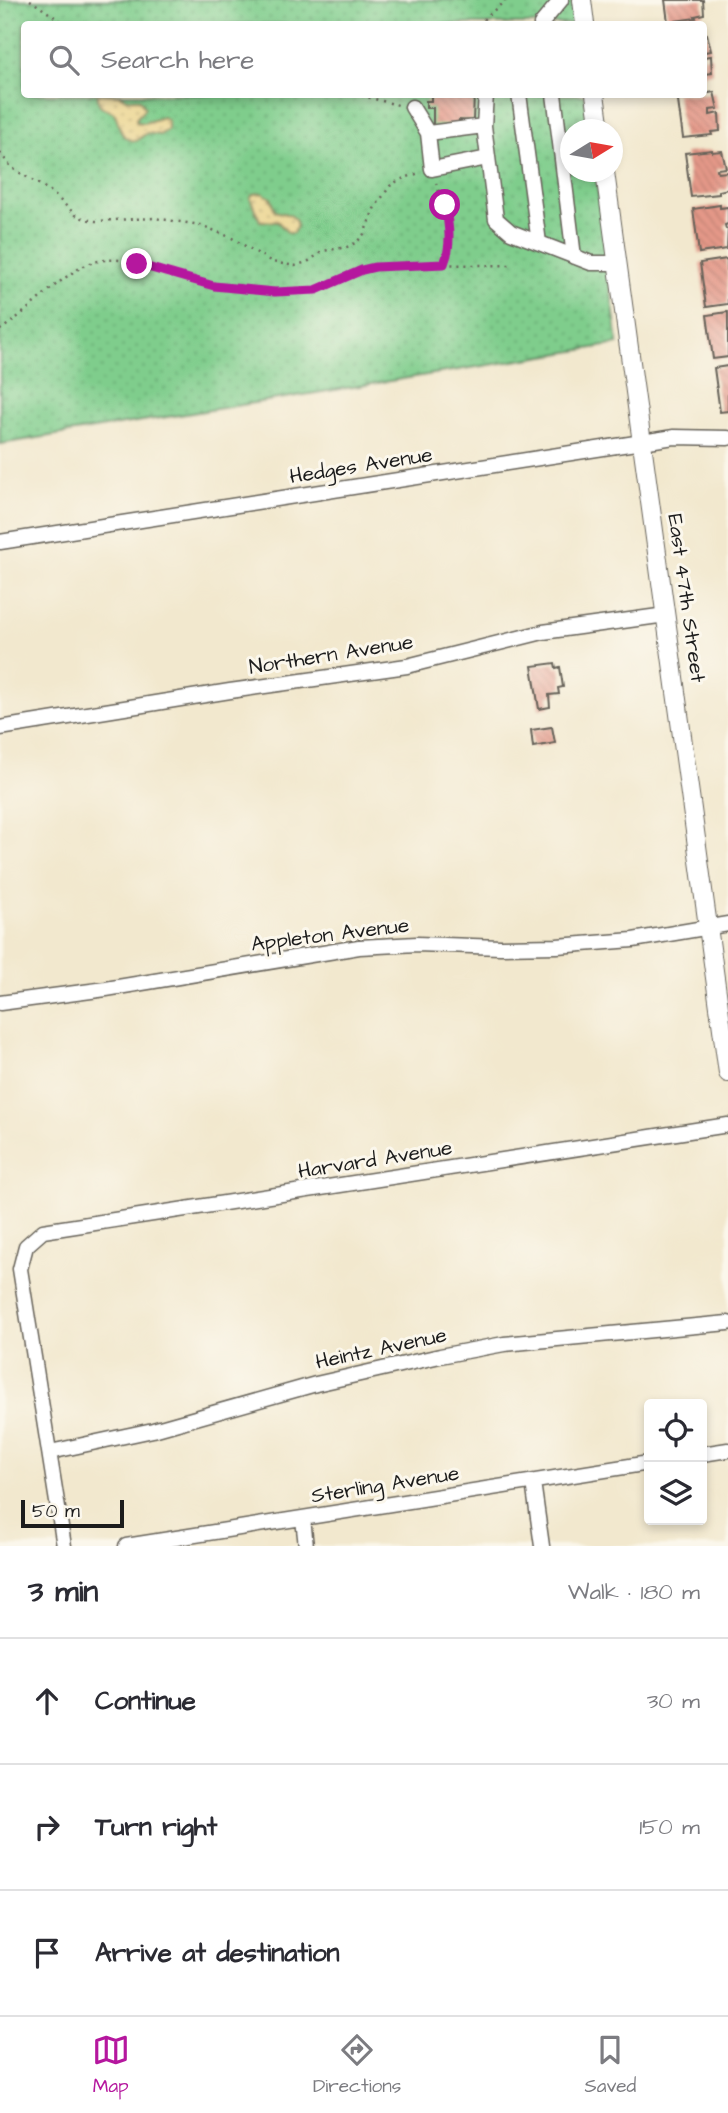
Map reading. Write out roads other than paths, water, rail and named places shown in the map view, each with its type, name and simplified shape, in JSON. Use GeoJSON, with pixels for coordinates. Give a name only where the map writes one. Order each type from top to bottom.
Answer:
{"type":"FeatureCollection","features":[{"type":"Feature","properties":{"kind":"main road"},"geometry":{"type":"LineString","coordinates":[[582,0],[585,21]]}},
{"type":"Feature","properties":{"kind":"main road"},"geometry":{"type":"LineString","coordinates":[[596,98],[598,119]]}},
{"type":"Feature","properties":{"kind":"main road","name":"East 47th Street"},"geometry":{"type":"LineString","coordinates":[[607,182],[728,1073]]}},
{"type":"Feature","properties":{"kind":"street"},"geometry":{"type":"LineString","coordinates":[[545,21],[561,0]]}},
{"type":"Feature","properties":{"kind":"street"},"geometry":{"type":"LineString","coordinates":[[486,98],[484,126],[496,219],[511,232],[574,257],[592,263],[618,263]]}},
{"type":"Feature","properties":{"kind":"street"},"geometry":{"type":"LineString","coordinates":[[520,98],[538,243]]}},
{"type":"Feature","properties":{"kind":"street"},"geometry":{"type":"LineString","coordinates":[[554,98],[574,257]]}},
{"type":"Feature","properties":{"kind":"street"},"geometry":{"type":"LineString","coordinates":[[412,107],[428,133],[432,169],[488,158]]}},
{"type":"Feature","properties":{"kind":"street"},"geometry":{"type":"LineString","coordinates":[[428,133],[484,126]]}},
{"type":"Feature","properties":{"kind":"street","name":"Hedges Avenue"},"geometry":{"type":"LineString","coordinates":[[0,542],[674,436],[728,438]]}},
{"type":"Feature","properties":{"kind":"street","name":"Northern Avenue"},"geometry":{"type":"LineString","coordinates":[[0,728],[407,666],[543,632],[666,615]]}},
{"type":"Feature","properties":{"kind":"street","name":"Appleton Avenue"},"geometry":{"type":"LineString","coordinates":[[0,1003],[106,989],[359,947],[417,944],[557,946],[633,940],[728,924]]}},
{"type":"Feature","properties":{"kind":"street","name":"Harvard Avenue"},"geometry":{"type":"LineString","coordinates":[[50,1452],[20,1269],[26,1246],[43,1231],[728,1125]]}},
{"type":"Feature","properties":{"kind":"street","name":"Heintz Avenue"},"geometry":{"type":"LineString","coordinates":[[50,1452],[153,1430],[316,1384],[440,1356],[504,1345],[728,1323]]}},
{"type":"Feature","properties":{"kind":"street"},"geometry":{"type":"LineString","coordinates":[[707,1453],[728,1450]]}},
{"type":"Feature","properties":{"kind":"street"},"geometry":{"type":"LineString","coordinates":[[50,1452],[64,1546]]}},
{"type":"Feature","properties":{"kind":"street","name":"Sterling Avenue"},"geometry":{"type":"LineString","coordinates":[[126,1546],[644,1464]]}},
{"type":"Feature","properties":{"kind":"street"},"geometry":{"type":"LineString","coordinates":[[533,1482],[542,1546]]}},
{"type":"Feature","properties":{"kind":"street"},"geometry":{"type":"LineString","coordinates":[[303,1519],[306,1546]]}}]}
